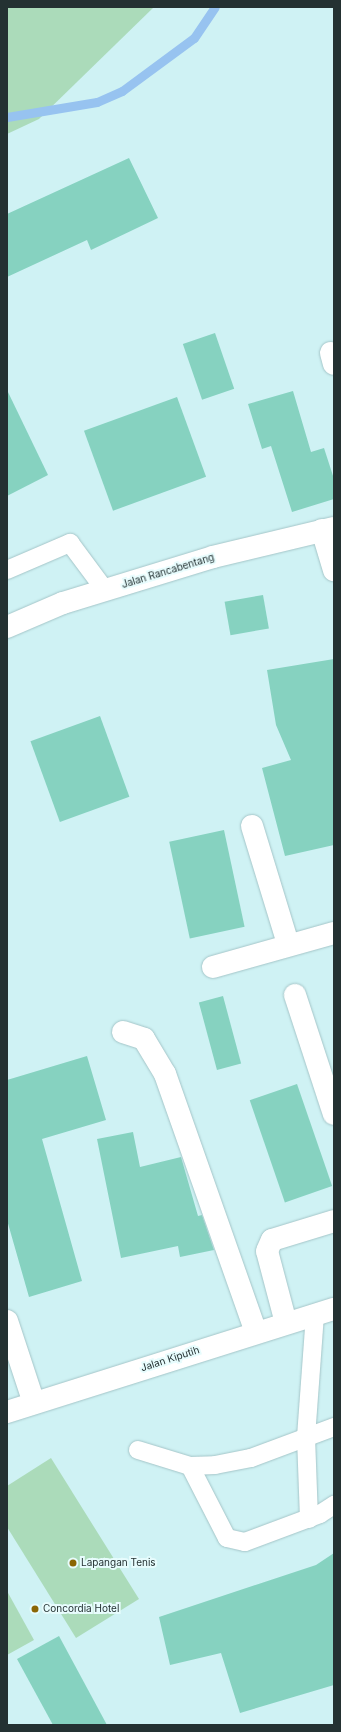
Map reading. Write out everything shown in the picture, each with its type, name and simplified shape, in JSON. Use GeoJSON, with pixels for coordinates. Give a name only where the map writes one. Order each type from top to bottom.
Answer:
{"type":"FeatureCollection","features":[{"type":"Feature","properties":{"kind":"street"},"geometry":{"type":"LineString","coordinates":[[328,529],[334,570]]}},
{"type":"Feature","properties":{"kind":"street","name":"Jalan Rancabentang"},"geometry":{"type":"LineString","coordinates":[[7,627],[63,603],[328,529]]}},
{"type":"Feature","properties":{"kind":"street"},"geometry":{"type":"LineString","coordinates":[[252,826],[288,944]]}},
{"type":"Feature","properties":{"kind":"street"},"geometry":{"type":"LineString","coordinates":[[213,967],[288,944],[334,933]]}},
{"type":"Feature","properties":{"kind":"street"},"geometry":{"type":"LineString","coordinates":[[295,995],[334,1114]]}},
{"type":"Feature","properties":{"kind":"street"},"geometry":{"type":"LineString","coordinates":[[123,1032],[144,1039],[165,1074],[256,1332]]}},
{"type":"Feature","properties":{"kind":"street"},"geometry":{"type":"LineString","coordinates":[[286,1323],[267,1251],[272,1240],[334,1221]]}},
{"type":"Feature","properties":{"kind":"street","name":"Jalan Kiputih"},"geometry":{"type":"LineString","coordinates":[[7,1412],[256,1332],[325,1312]]}},
{"type":"Feature","properties":{"kind":"street"},"geometry":{"type":"LineString","coordinates":[[7,1321],[34,1403]]}},
{"type":"Feature","properties":{"kind":"lane"},"geometry":{"type":"LineString","coordinates":[[7,570],[70,543],[106,590]]}},
{"type":"Feature","properties":{"kind":"lane"},"geometry":{"type":"LineString","coordinates":[[309,1519],[306,1437],[325,1312]]}},
{"type":"Feature","properties":{"kind":"lane"},"geometry":{"type":"LineString","coordinates":[[138,1450],[190,1466],[215,1465],[251,1458],[334,1428]]}},
{"type":"Feature","properties":{"kind":"lane"},"geometry":{"type":"LineString","coordinates":[[190,1466],[227,1538],[245,1542],[309,1519],[334,1504]]}},
{"type":"Feature","properties":{"kind":"green space"},"geometry":{"type":"Polygon","coordinates":[[[7,7],[154,7],[39,119],[7,134],[7,7]]]}},
{"type":"Feature","properties":{"kind":"green space","name":"Lapangan Tenis"},"geometry":{"type":"Polygon","coordinates":[[[51,1458],[139,1599],[76,1638],[7,1527],[7,1486],[51,1458]]]}},
{"type":"Feature","properties":{"kind":"green space"},"geometry":{"type":"Polygon","coordinates":[[[7,1591],[34,1640],[7,1655],[7,1591]]]}},
{"type":"Feature","properties":{"kind":"building"},"geometry":{"type":"Polygon","coordinates":[[[129,158],[158,218],[91,250],[87,240],[7,277],[7,214],[129,158]]]}},
{"type":"Feature","properties":{"kind":"building"},"geometry":{"type":"Polygon","coordinates":[[[215,333],[234,389],[202,400],[183,344],[215,333]]]}},
{"type":"Feature","properties":{"kind":"building"},"geometry":{"type":"Polygon","coordinates":[[[7,390],[48,475],[7,496],[7,390]]]}},
{"type":"Feature","properties":{"kind":"building"},"geometry":{"type":"Polygon","coordinates":[[[293,391],[311,452],[324,448],[334,479],[334,499],[292,512],[271,446],[262,449],[248,404],[293,391]]]}},
{"type":"Feature","properties":{"kind":"building"},"geometry":{"type":"Polygon","coordinates":[[[177,397],[206,477],[113,511],[84,431],[177,397]]]}},
{"type":"Feature","properties":{"kind":"building"},"geometry":{"type":"Polygon","coordinates":[[[263,595],[269,628],[230,635],[225,602],[263,595]]]}},
{"type":"Feature","properties":{"kind":"building"},"geometry":{"type":"Polygon","coordinates":[[[334,659],[334,845],[285,856],[262,768],[291,760],[276,725],[267,670],[334,659]]]}},
{"type":"Feature","properties":{"kind":"building"},"geometry":{"type":"Polygon","coordinates":[[[100,716],[129,797],[60,822],[30,741],[100,716]]]}},
{"type":"Feature","properties":{"kind":"building"},"geometry":{"type":"Polygon","coordinates":[[[224,830],[245,927],[190,938],[169,842],[224,830]]]}},
{"type":"Feature","properties":{"kind":"building"},"geometry":{"type":"Polygon","coordinates":[[[223,996],[241,1064],[217,1070],[199,1002],[223,996]]]}},
{"type":"Feature","properties":{"kind":"building"},"geometry":{"type":"Polygon","coordinates":[[[87,1056],[106,1120],[42,1139],[82,1281],[29,1297],[7,1220],[7,1080],[87,1056]]]}},
{"type":"Feature","properties":{"kind":"building"},"geometry":{"type":"Polygon","coordinates":[[[297,1084],[332,1186],[285,1202],[250,1100],[297,1084]]]}},
{"type":"Feature","properties":{"kind":"building"},"geometry":{"type":"Polygon","coordinates":[[[133,1132],[140,1167],[181,1157],[198,1216],[202,1215],[214,1250],[180,1257],[178,1246],[121,1258],[97,1139],[133,1132]]]}},
{"type":"Feature","properties":{"kind":"building"},"geometry":{"type":"Polygon","coordinates":[[[334,1553],[334,1685],[240,1713],[221,1653],[170,1665],[159,1617],[316,1565],[334,1553]]]}},
{"type":"Feature","properties":{"kind":"building","name":"Concordia Hotel"},"geometry":{"type":"Polygon","coordinates":[[[59,1636],[107,1725],[53,1725],[17,1659],[59,1636]]]}},
{"type":"Feature","properties":{"kind":"waterway"},"geometry":{"type":"LineString","coordinates":[[7,117],[97,102],[122,91],[194,38],[215,7]]}},
{"type":"Feature","properties":{"kind":"place","name":"Lapangan Tenis"},"geometry":{"type":"Point","coordinates":[73,1563]}},
{"type":"Feature","properties":{"kind":"place","name":"Concordia Hotel"},"geometry":{"type":"Point","coordinates":[35,1609]}}]}
